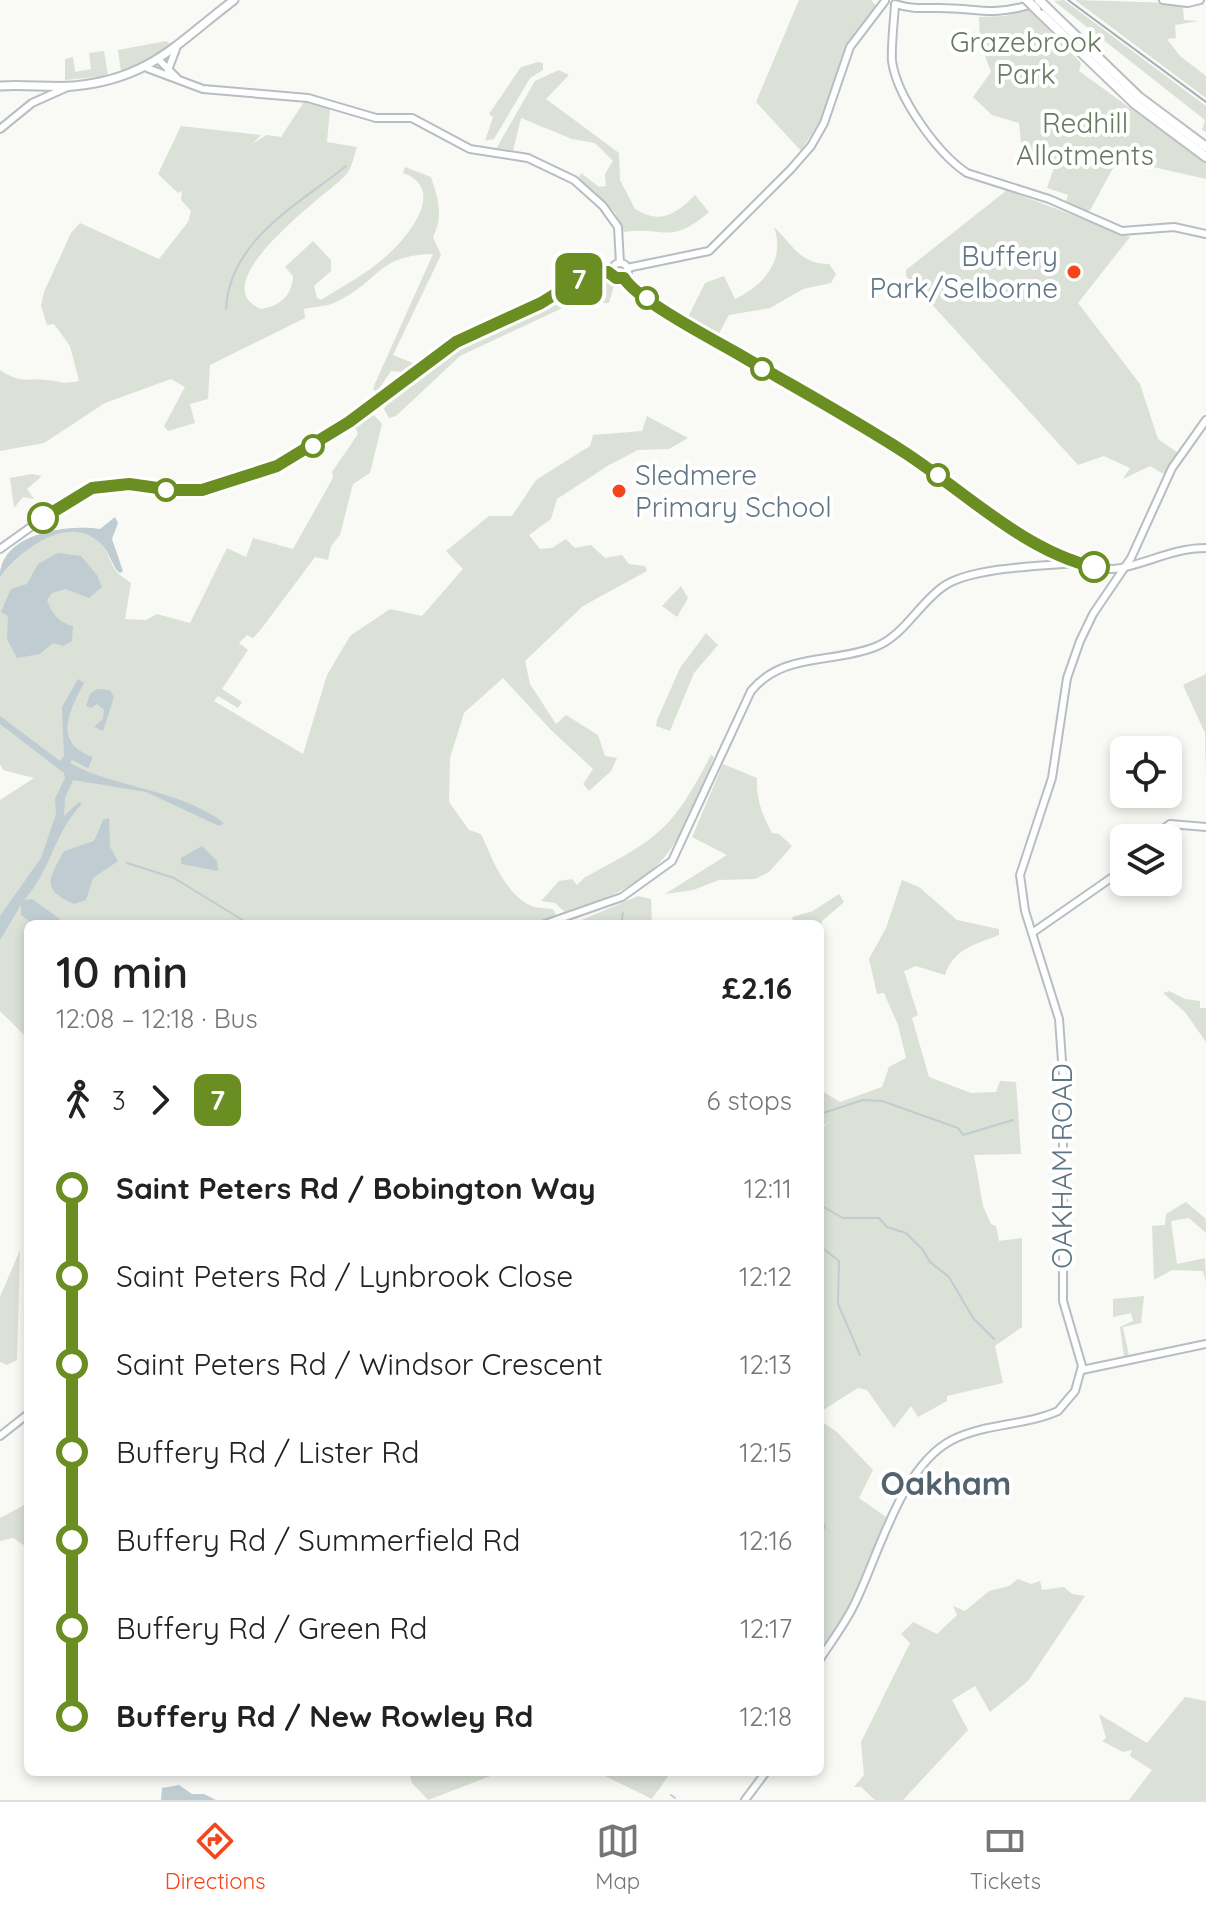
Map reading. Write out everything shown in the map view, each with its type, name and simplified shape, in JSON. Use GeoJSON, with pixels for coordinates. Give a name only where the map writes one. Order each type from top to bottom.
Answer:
{"type":"FeatureCollection","features":[{"type":"Feature","properties":{"kind":"highway"},"geometry":{"type":"LineString","coordinates":[[1027,0],[1041,4],[1139,97],[1182,133],[1206,147]]}},
{"type":"Feature","properties":{"kind":"highway"},"geometry":{"type":"LineString","coordinates":[[1041,4],[1135,104],[1206,157]]}},
{"type":"Feature","properties":{"kind":"main road"},"geometry":{"type":"LineString","coordinates":[[0,86],[70,86],[107,81],[143,70],[176,49],[234,0]]}},
{"type":"Feature","properties":{"kind":"street"},"geometry":{"type":"LineString","coordinates":[[620,263],[627,268],[709,251],[811,146],[824,123],[850,47],[884,0],[917,10],[936,8],[990,14],[1041,4]]}},
{"type":"Feature","properties":{"kind":"street"},"geometry":{"type":"LineString","coordinates":[[1163,0],[1188,3],[1200,0]]}},
{"type":"Feature","properties":{"kind":"street"},"geometry":{"type":"LineString","coordinates":[[895,5],[894,71],[911,109],[956,166],[967,173],[1122,231],[1174,227],[1206,234]]}},
{"type":"Feature","properties":{"kind":"street"},"geometry":{"type":"LineString","coordinates":[[168,70],[176,49]]}},
{"type":"Feature","properties":{"kind":"street"},"geometry":{"type":"LineString","coordinates":[[160,61],[180,82]]}},
{"type":"Feature","properties":{"kind":"street"},"geometry":{"type":"LineString","coordinates":[[0,549],[63,504],[92,488],[129,484],[172,490],[202,490],[277,466],[362,413],[456,342],[541,303],[586,275],[611,272],[620,263],[618,227],[603,206],[574,180],[528,158],[470,149],[405,116],[376,118],[308,98],[203,89],[143,70]]}},
{"type":"Feature","properties":{"kind":"street"},"geometry":{"type":"LineString","coordinates":[[46,97],[50,86]]}},
{"type":"Feature","properties":{"kind":"street"},"geometry":{"type":"LineString","coordinates":[[0,129],[22,109],[70,86]]}},
{"type":"Feature","properties":{"kind":"street"},"geometry":{"type":"LineString","coordinates":[[624,278],[627,268]]}},
{"type":"Feature","properties":{"kind":"street"},"geometry":{"type":"LineString","coordinates":[[611,272],[713,340],[909,455],[1049,550],[1077,563]]}},
{"type":"Feature","properties":{"kind":"street","name":"OAKHAM ROAD"},"geometry":{"type":"LineString","coordinates":[[1082,1370],[1063,1301],[1063,1104],[1059,1019],[1020,891],[1020,875],[1052,778],[1067,678],[1093,614],[1141,534],[1172,468],[1206,420]]}},
{"type":"Feature","properties":{"kind":"street"},"geometry":{"type":"LineString","coordinates":[[563,920],[622,897],[672,861],[751,691],[766,676],[790,664],[877,647],[952,582],[1077,563],[1122,568],[1170,551],[1206,548]]}},
{"type":"Feature","properties":{"kind":"street"},"geometry":{"type":"LineString","coordinates":[[1046,566],[1049,550]]}},
{"type":"Feature","properties":{"kind":"street"},"geometry":{"type":"LineString","coordinates":[[1182,825],[1206,827]]}},
{"type":"Feature","properties":{"kind":"street"},"geometry":{"type":"LineString","coordinates":[[1032,933],[1110,879]]}},
{"type":"Feature","properties":{"kind":"street"},"geometry":{"type":"LineString","coordinates":[[824,1653],[853,1609],[896,1509],[934,1454],[948,1442],[969,1433],[1058,1411],[1075,1391],[1082,1370],[1206,1344]]}},
{"type":"Feature","properties":{"kind":"street"},"geometry":{"type":"LineString","coordinates":[[0,1436],[24,1417]]}},
{"type":"Feature","properties":{"kind":"street"},"geometry":{"type":"LineString","coordinates":[[745,1800],[763,1776]]}},
{"type":"Feature","properties":{"kind":"green space"},"geometry":{"type":"Polygon","coordinates":[[[799,0],[871,0],[877,7],[845,47],[822,117],[801,151],[756,102],[799,0]]]}},
{"type":"Feature","properties":{"kind":"green space"},"geometry":{"type":"Polygon","coordinates":[[[1064,0],[1206,106],[1206,132],[1202,130],[1205,120],[1054,1],[1064,0]]]}},
{"type":"Feature","properties":{"kind":"green space"},"geometry":{"type":"Polygon","coordinates":[[[1075,0],[1206,4],[1183,8],[1184,20],[1199,21],[1175,25],[1176,38],[1167,39],[1180,56],[1206,76],[1206,98],[1075,0]]]}},
{"type":"Feature","properties":{"kind":"green space"},"geometry":{"type":"Polygon","coordinates":[[[1030,9],[1081,63],[1079,71],[1206,163],[1206,179],[1118,159],[1088,214],[1066,202],[1068,195],[1047,188],[1056,162],[1022,152],[1019,123],[992,115],[973,97],[991,72],[980,42],[979,17],[1005,16],[1030,9]]]}},
{"type":"Feature","properties":{"kind":"green space"},"geometry":{"type":"Polygon","coordinates":[[[166,41],[172,45],[141,65],[121,72],[118,50],[166,41]]]}},
{"type":"Feature","properties":{"kind":"green space"},"geometry":{"type":"Polygon","coordinates":[[[104,51],[108,76],[65,80],[65,59],[73,57],[75,72],[91,69],[89,53],[104,51]]]}},
{"type":"Feature","properties":{"kind":"green space"},"geometry":{"type":"Polygon","coordinates":[[[543,63],[543,70],[530,78],[494,139],[485,141],[493,117],[489,114],[521,67],[543,63]]]}},
{"type":"Feature","properties":{"kind":"green space"},"geometry":{"type":"Polygon","coordinates":[[[559,70],[569,75],[546,99],[619,153],[620,180],[635,209],[660,217],[675,212],[695,195],[709,212],[685,229],[675,232],[624,232],[615,212],[579,178],[581,173],[599,187],[606,186],[605,174],[613,161],[595,143],[572,139],[521,118],[513,151],[496,149],[535,81],[559,70]]]}},
{"type":"Feature","properties":{"kind":"green space"},"geometry":{"type":"Polygon","coordinates":[[[304,102],[330,109],[327,142],[357,147],[354,158],[345,176],[294,219],[256,261],[246,280],[246,297],[261,309],[284,299],[293,276],[285,267],[313,241],[331,260],[331,271],[314,286],[317,298],[321,300],[361,276],[392,251],[419,215],[423,191],[416,181],[403,173],[405,167],[431,177],[439,214],[433,237],[441,255],[393,355],[418,365],[404,372],[391,371],[376,393],[373,388],[433,254],[415,255],[390,264],[340,300],[304,309],[305,318],[210,365],[208,399],[190,404],[195,423],[168,431],[164,426],[185,387],[171,379],[105,403],[44,443],[0,451],[0,370],[23,380],[79,381],[70,346],[54,324],[47,325],[41,306],[44,292],[71,233],[80,223],[159,259],[188,222],[191,211],[181,200],[182,191],[178,193],[158,174],[181,126],[261,135],[252,144],[267,135],[281,137],[304,102]]]}},
{"type":"Feature","properties":{"kind":"green space"},"geometry":{"type":"Polygon","coordinates":[[[1007,190],[1130,237],[1078,303],[1140,384],[1158,439],[1178,453],[1165,475],[1150,466],[1123,479],[1130,468],[1104,456],[1078,465],[906,276],[906,270],[1007,190]]]}},
{"type":"Feature","properties":{"kind":"green space"},"geometry":{"type":"Polygon","coordinates":[[[774,227],[804,257],[829,264],[836,274],[831,283],[803,289],[770,308],[729,315],[717,337],[687,319],[705,283],[724,276],[735,299],[763,279],[775,261],[777,239],[774,227]]]}},
{"type":"Feature","properties":{"kind":"green space"},"geometry":{"type":"Polygon","coordinates":[[[601,278],[614,286],[609,303],[573,303],[460,356],[396,416],[389,418],[384,409],[387,401],[471,336],[521,316],[584,280],[601,278]]]}},
{"type":"Feature","properties":{"kind":"green space"},"geometry":{"type":"Polygon","coordinates":[[[374,415],[382,424],[370,473],[353,484],[340,535],[331,546],[328,560],[315,557],[262,628],[253,638],[247,635],[239,643],[248,650],[222,689],[242,702],[238,708],[218,696],[214,701],[303,754],[327,675],[350,636],[390,609],[422,616],[463,569],[446,551],[489,516],[512,516],[536,480],[590,446],[593,435],[642,431],[647,416],[688,438],[669,449],[638,450],[609,465],[557,499],[551,519],[529,535],[540,549],[552,548],[566,539],[575,548],[591,545],[605,558],[622,555],[629,564],[645,566],[647,571],[583,606],[525,661],[530,684],[556,724],[566,715],[598,735],[605,756],[617,758],[611,771],[589,791],[583,784],[593,769],[551,730],[503,678],[464,713],[450,758],[449,802],[469,830],[481,834],[501,876],[515,895],[534,907],[553,909],[556,915],[545,920],[24,920],[24,1035],[0,1011],[0,800],[34,778],[3,770],[0,764],[0,577],[19,557],[44,539],[70,531],[84,533],[101,544],[117,572],[131,583],[125,619],[146,620],[157,614],[190,623],[227,548],[246,557],[253,538],[293,549],[333,478],[332,472],[358,434],[354,424],[374,415]]]}},
{"type":"Feature","properties":{"kind":"green space"},"geometry":{"type":"Polygon","coordinates":[[[32,474],[42,476],[27,489],[34,499],[23,497],[14,508],[10,478],[32,474]]]}},
{"type":"Feature","properties":{"kind":"green space"},"geometry":{"type":"Polygon","coordinates":[[[681,586],[688,598],[677,617],[662,606],[681,586]]]}},
{"type":"Feature","properties":{"kind":"green space"},"geometry":{"type":"Polygon","coordinates":[[[706,633],[718,645],[694,673],[670,731],[656,726],[680,668],[706,633]]]}},
{"type":"Feature","properties":{"kind":"green space"},"geometry":{"type":"Polygon","coordinates":[[[1206,674],[1206,777],[1205,733],[1183,685],[1206,674]]]}},
{"type":"Feature","properties":{"kind":"green space"},"geometry":{"type":"Polygon","coordinates":[[[711,755],[714,757],[689,817],[664,858],[648,874],[600,900],[566,913],[555,903],[541,901],[559,881],[572,879],[577,885],[660,830],[685,801],[711,755]]]}},
{"type":"Feature","properties":{"kind":"green space"},"geometry":{"type":"Polygon","coordinates":[[[723,764],[757,778],[759,799],[768,826],[772,833],[779,834],[792,846],[769,872],[755,879],[719,880],[693,890],[665,894],[727,855],[692,837],[723,764]]]}},
{"type":"Feature","properties":{"kind":"green space"},"geometry":{"type":"Polygon","coordinates":[[[902,880],[919,887],[957,920],[999,929],[999,935],[960,953],[945,975],[916,966],[904,971],[918,1015],[912,1018],[929,1077],[971,1093],[996,1092],[1000,1081],[1016,1082],[1021,1154],[974,1155],[983,1206],[991,1224],[996,1226],[999,1241],[1022,1238],[1022,1327],[995,1346],[1003,1383],[947,1396],[947,1401],[918,1417],[911,1406],[894,1428],[867,1390],[858,1388],[824,1409],[824,1127],[831,1121],[824,1125],[824,1092],[840,1102],[882,1087],[889,1067],[906,1058],[898,1025],[884,993],[877,994],[869,959],[886,928],[902,880]]]}},
{"type":"Feature","properties":{"kind":"green space"},"geometry":{"type":"Polygon","coordinates":[[[839,894],[844,902],[823,920],[793,920],[792,917],[813,911],[839,894]]]}},
{"type":"Feature","properties":{"kind":"green space"},"geometry":{"type":"Polygon","coordinates":[[[638,896],[651,899],[652,920],[581,920],[638,896]]]}},
{"type":"Feature","properties":{"kind":"green space"},"geometry":{"type":"Polygon","coordinates":[[[1169,991],[1185,999],[1200,1001],[1200,1008],[1206,1008],[1206,1042],[1185,1012],[1163,993],[1169,991]]]}},
{"type":"Feature","properties":{"kind":"green space"},"geometry":{"type":"Polygon","coordinates":[[[1186,1202],[1206,1219],[1206,1233],[1189,1218],[1171,1221],[1177,1264],[1205,1258],[1206,1282],[1203,1271],[1172,1270],[1154,1280],[1152,1226],[1165,1225],[1166,1214],[1186,1202]]]}},
{"type":"Feature","properties":{"kind":"green space"},"geometry":{"type":"Polygon","coordinates":[[[20,1250],[17,1360],[7,1365],[0,1362],[0,1297],[20,1250]]]}},
{"type":"Feature","properties":{"kind":"green space"},"geometry":{"type":"Polygon","coordinates":[[[1144,1296],[1141,1323],[1123,1327],[1129,1356],[1124,1357],[1120,1327],[1133,1321],[1131,1313],[1113,1317],[1113,1299],[1144,1296]]]}},
{"type":"Feature","properties":{"kind":"green space"},"geometry":{"type":"Polygon","coordinates":[[[824,1424],[836,1431],[873,1470],[859,1498],[886,1517],[847,1612],[824,1647],[824,1424]]]}},
{"type":"Feature","properties":{"kind":"green space"},"geometry":{"type":"Polygon","coordinates":[[[24,1505],[24,1545],[13,1538],[0,1541],[0,1518],[24,1505]]]}},
{"type":"Feature","properties":{"kind":"green space"},"geometry":{"type":"Polygon","coordinates":[[[1018,1579],[1031,1584],[1040,1581],[1042,1590],[1064,1587],[1072,1594],[1085,1596],[1028,1681],[990,1712],[975,1686],[952,1700],[968,1730],[903,1800],[875,1800],[861,1787],[854,1787],[864,1775],[861,1742],[910,1643],[901,1634],[913,1622],[937,1634],[957,1615],[953,1606],[965,1611],[989,1591],[1009,1586],[1018,1579]]]}},
{"type":"Feature","properties":{"kind":"green space"},"geometry":{"type":"Polygon","coordinates":[[[1185,1697],[1206,1701],[1206,1800],[1129,1800],[1152,1770],[1130,1756],[1132,1750],[1123,1752],[1102,1741],[1106,1738],[1099,1714],[1147,1743],[1185,1697]]]}},
{"type":"Feature","properties":{"kind":"green space"},"geometry":{"type":"Polygon","coordinates":[[[410,1776],[491,1776],[428,1800],[412,1783],[410,1776]]]}},
{"type":"Feature","properties":{"kind":"green space"},"geometry":{"type":"Polygon","coordinates":[[[605,1776],[668,1776],[652,1799],[605,1776]]]}},
{"type":"Feature","properties":{"kind":"shaded area"},"geometry":{"type":"Polygon","coordinates":[[[115,517],[118,523],[112,539],[123,571],[120,573],[101,544],[88,535],[75,532],[46,538],[20,556],[0,577],[3,562],[11,550],[23,541],[54,530],[100,529],[115,517]]]}},
{"type":"Feature","properties":{"kind":"shaded area"},"geometry":{"type":"Polygon","coordinates":[[[58,553],[81,556],[97,575],[102,587],[89,598],[65,589],[52,593],[47,600],[49,605],[57,618],[73,626],[72,641],[63,646],[53,643],[40,654],[17,658],[7,639],[8,616],[1,612],[11,589],[27,584],[38,564],[58,553]]]}},
{"type":"Feature","properties":{"kind":"shaded area"},"geometry":{"type":"Polygon","coordinates":[[[78,679],[84,683],[69,715],[68,735],[80,751],[93,757],[88,768],[72,760],[70,763],[108,779],[187,803],[224,823],[219,826],[146,792],[73,780],[65,798],[64,816],[79,802],[82,804],[65,827],[41,877],[24,900],[32,899],[60,919],[28,920],[21,915],[21,905],[0,940],[0,916],[41,858],[56,814],[55,799],[65,778],[64,773],[0,724],[0,716],[60,761],[64,756],[62,707],[78,679]]]}},
{"type":"Feature","properties":{"kind":"shaded area"},"geometry":{"type":"Polygon","coordinates":[[[97,689],[110,690],[114,697],[103,731],[94,727],[103,719],[104,710],[97,704],[91,708],[86,706],[90,694],[97,689]]]}},
{"type":"Feature","properties":{"kind":"shaded area"},"geometry":{"type":"Polygon","coordinates":[[[109,818],[110,847],[118,861],[93,878],[86,900],[74,904],[63,899],[52,888],[51,882],[64,851],[94,841],[103,820],[109,818]]]}},
{"type":"Feature","properties":{"kind":"shaded area"},"geometry":{"type":"Polygon","coordinates":[[[202,846],[217,861],[218,871],[181,864],[181,858],[202,846]]]}},
{"type":"Feature","properties":{"kind":"shaded area"},"geometry":{"type":"Polygon","coordinates":[[[179,1785],[192,1794],[204,1794],[216,1800],[161,1800],[162,1788],[179,1785]]]}},
{"type":"Feature","properties":{"kind":"waterway"},"geometry":{"type":"LineString","coordinates":[[226,309],[230,284],[253,243],[288,210],[346,166]]}},
{"type":"Feature","properties":{"kind":"waterway"},"geometry":{"type":"LineString","coordinates":[[127,863],[174,878],[242,920]]}},
{"type":"Feature","properties":{"kind":"waterway"},"geometry":{"type":"LineString","coordinates":[[622,920],[623,913]]}},
{"type":"Feature","properties":{"kind":"waterway"},"geometry":{"type":"LineString","coordinates":[[824,1113],[863,1100],[882,1101],[958,1128],[963,1135],[1013,1120]]}},
{"type":"Feature","properties":{"kind":"waterway"},"geometry":{"type":"LineString","coordinates":[[824,1207],[843,1218],[879,1218],[887,1227],[906,1233],[930,1262],[949,1277],[973,1318],[994,1339]]}},
{"type":"Feature","properties":{"kind":"waterway"},"geometry":{"type":"LineString","coordinates":[[824,1249],[839,1261],[838,1304],[860,1355]]}},
{"type":"Feature","properties":{"kind":"waterway"},"geometry":{"type":"LineString","coordinates":[[671,1795],[675,1798]]}},
{"type":"Feature","properties":{"kind":"tram line"},"geometry":{"type":"LineString","coordinates":[[1068,0],[1206,102]]}},
{"type":"Feature","properties":{"kind":"bus line","name":"7"},"geometry":{"type":"LineString","coordinates":[[43,518],[92,488],[129,484],[172,490],[202,490],[277,466],[349,422],[456,342],[541,303],[586,275],[611,272],[713,340],[909,455],[1049,550],[1094,567]]}},
{"type":"Feature","properties":{"kind":"place","name":"Buffery Park/Selborne"},"geometry":{"type":"Point","coordinates":[1074,272]}},
{"type":"Feature","properties":{"kind":"place","name":"Sledmere Primary School"},"geometry":{"type":"Point","coordinates":[619,491]}},
{"type":"Feature","properties":{"kind":"district","name":"Oakham"},"geometry":{"type":"Point","coordinates":[946,1484]}},
{"type":"Feature","properties":{"kind":"park label","name":"Grazebrook Park"},"geometry":{"type":"Point","coordinates":[1026,58]}},
{"type":"Feature","properties":{"kind":"park label","name":"Redhill Allotments"},"geometry":{"type":"Point","coordinates":[1085,139]}}]}
